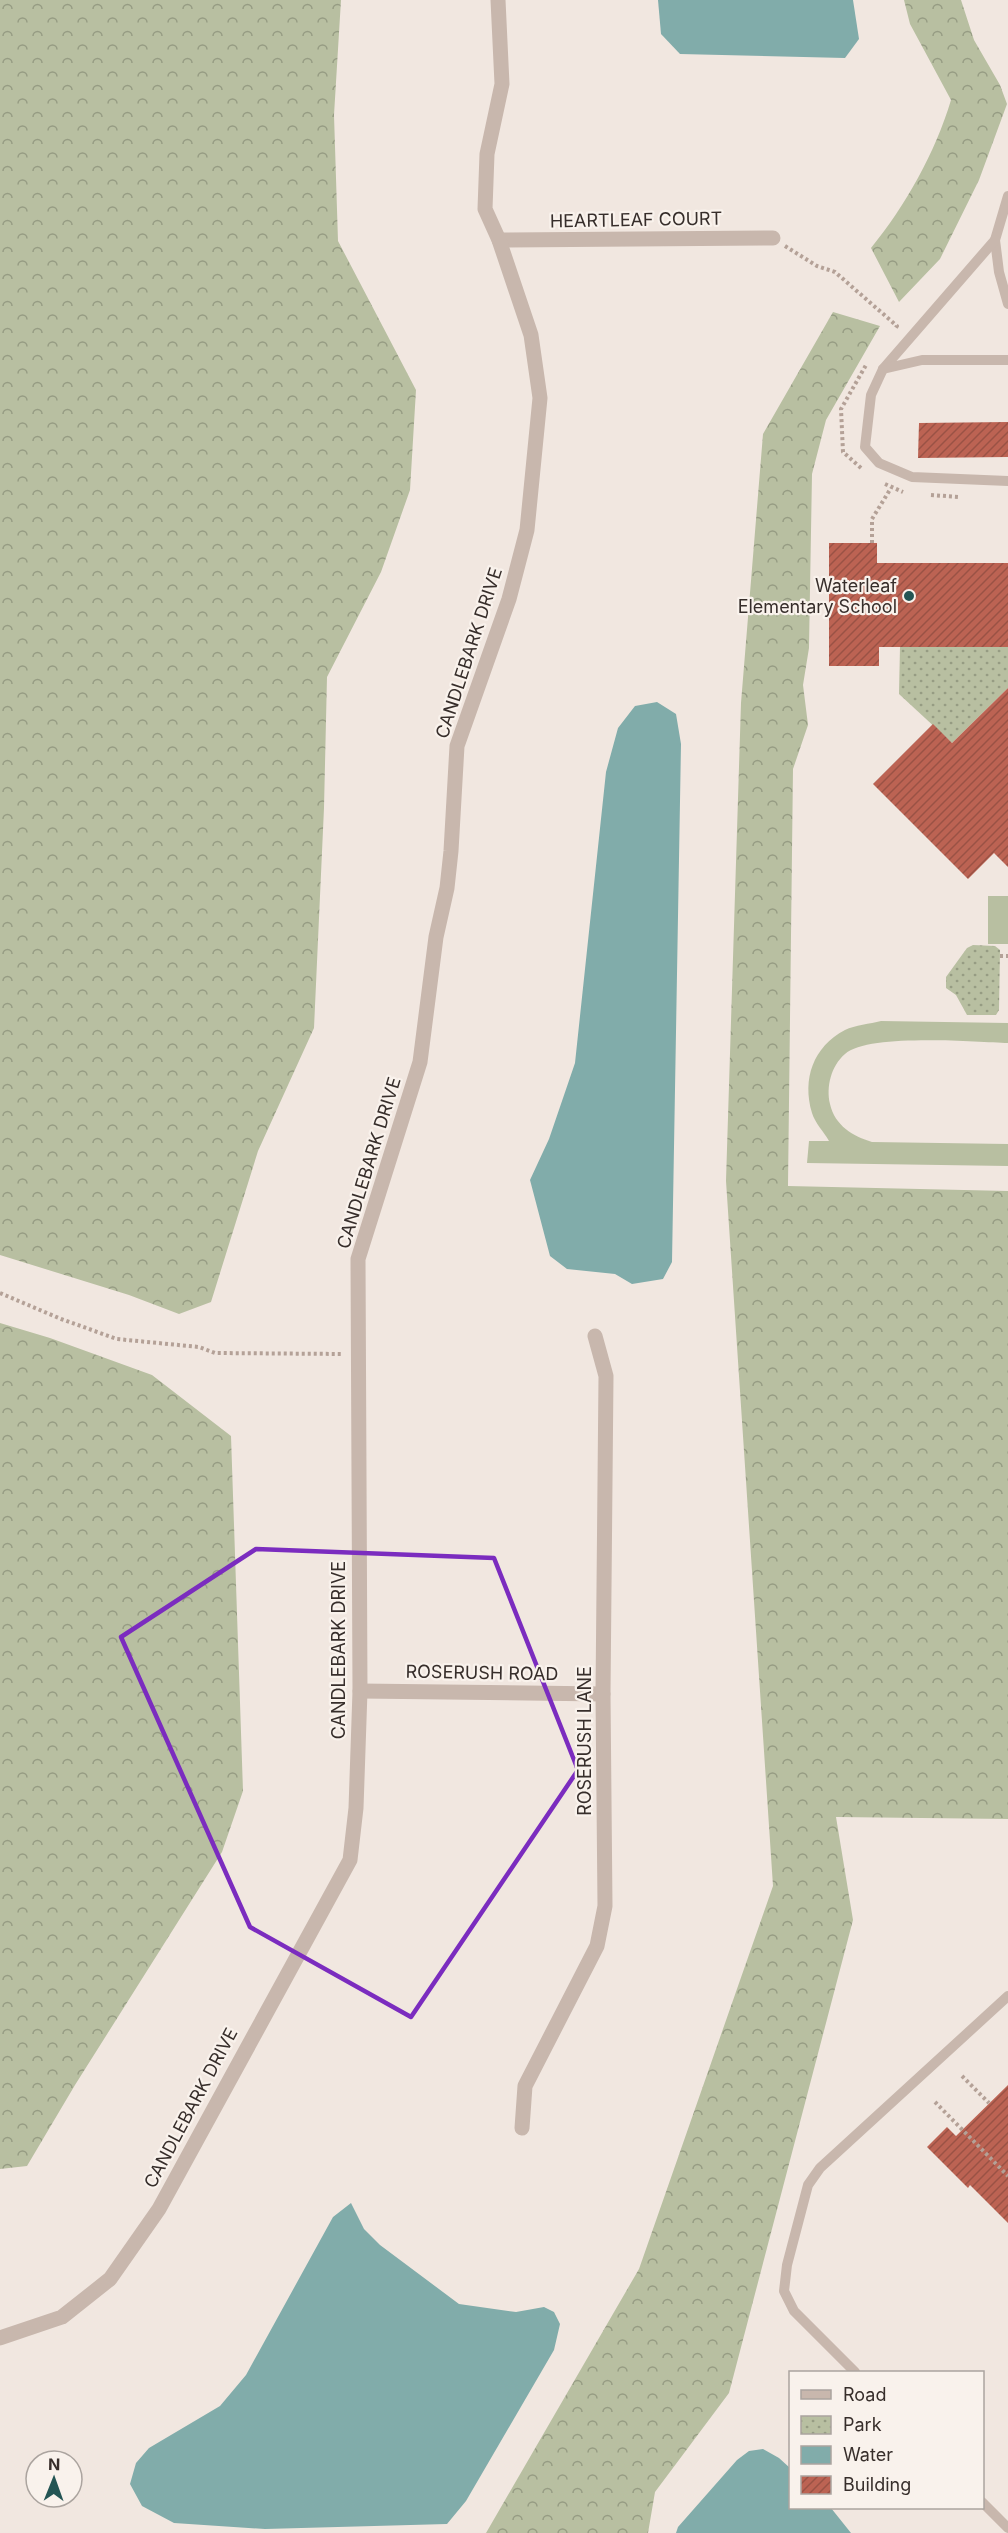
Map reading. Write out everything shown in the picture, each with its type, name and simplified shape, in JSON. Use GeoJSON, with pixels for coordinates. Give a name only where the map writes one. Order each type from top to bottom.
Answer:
{"type":"FeatureCollection","features":[{"type":"Feature","properties":{"kind":"street","name":"CANDLEBARK DRIVE"},"geometry":{"type":"LineString","coordinates":[[0,2338],[62,2318],[110,2279],[159,2209],[350,1860],[356,1808],[360,1691],[358,1259],[420,1062],[436,937],[450,860],[457,746],[509,599],[527,530],[540,398],[531,335],[499,240],[485,209],[487,154],[502,84],[498,0]]}},
{"type":"Feature","properties":{"kind":"street","name":"HEARTLEAF COURT"},"geometry":{"type":"LineString","coordinates":[[499,240],[773,238]]}},
{"type":"Feature","properties":{"kind":"street","name":"ROSERUSH LANE"},"geometry":{"type":"LineString","coordinates":[[522,2128],[525,2086],[597,1946],[605,1906],[603,1694],[606,1376],[595,1336]]}},
{"type":"Feature","properties":{"kind":"street","name":"ROSERUSH ROAD"},"geometry":{"type":"LineString","coordinates":[[360,1691],[603,1694]]}},
{"type":"Feature","properties":{"kind":"lane"},"geometry":{"type":"LineString","coordinates":[[1008,196],[996,240],[999,272],[1008,304]]}},
{"type":"Feature","properties":{"kind":"lane"},"geometry":{"type":"LineString","coordinates":[[996,240],[883,369],[871,395],[865,447],[879,463],[912,477],[1008,481]]}},
{"type":"Feature","properties":{"kind":"lane"},"geometry":{"type":"LineString","coordinates":[[883,369],[922,360],[1008,360]]}},
{"type":"Feature","properties":{"kind":"lane"},"geometry":{"type":"LineString","coordinates":[[853,2371],[794,2311],[784,2291],[787,2265],[808,2185],[820,2168],[1008,1996]]}},
{"type":"Feature","properties":{"kind":"lane"},"geometry":{"type":"LineString","coordinates":[[984,2504],[1008,2528]]}},
{"type":"Feature","properties":{"kind":"path"},"geometry":{"type":"LineString","coordinates":[[872,543],[872,519],[891,488]]}},
{"type":"Feature","properties":{"kind":"path"},"geometry":{"type":"LineString","coordinates":[[1000,956],[1008,956]]}},
{"type":"Feature","properties":{"kind":"path"},"geometry":{"type":"LineString","coordinates":[[0,1293],[61,1319],[117,1339],[200,1347],[215,1353],[359,1354]]}},
{"type":"Feature","properties":{"kind":"path"},"geometry":{"type":"LineString","coordinates":[[962,2076],[989,2103]]}},
{"type":"Feature","properties":{"kind":"path"},"geometry":{"type":"LineString","coordinates":[[935,2102],[1008,2176]]}},
{"type":"Feature","properties":{"kind":"highlighted area"},"geometry":{"type":"Polygon","coordinates":[[[256,1549],[494,1558],[578,1770],[411,2017],[250,1927],[121,1637],[256,1549]]]}},
{"type":"Feature","properties":{"kind":"green space"},"geometry":{"type":"Polygon","coordinates":[[[0,0],[341,0],[334,115],[338,241],[416,390],[410,490],[381,572],[327,677],[324,808],[314,1028],[258,1151],[211,1302],[179,1314],[129,1295],[0,1255],[0,0]]]}},
{"type":"Feature","properties":{"kind":"green space"},"geometry":{"type":"Polygon","coordinates":[[[904,0],[961,0],[974,40],[1000,85],[1007,104],[979,180],[940,259],[899,302],[871,248],[896,214],[918,178],[937,139],[951,100],[910,24],[904,0]]]}},
{"type":"Feature","properties":{"kind":"green space"},"geometry":{"type":"Polygon","coordinates":[[[833,312],[880,326],[826,420],[812,474],[809,648],[803,685],[808,725],[793,769],[788,1186],[1008,1191],[1008,1819],[836,1817],[853,1920],[729,2393],[655,2492],[648,2533],[486,2533],[639,2269],[773,1886],[726,1181],[741,703],[763,434],[833,312]]]}},
{"type":"Feature","properties":{"kind":"green space"},"geometry":{"type":"Polygon","coordinates":[[[900,647],[1008,647],[1008,688],[952,743],[899,694],[900,647]]]}},
{"type":"Feature","properties":{"kind":"green space"},"geometry":{"type":"Polygon","coordinates":[[[988,896],[1008,896],[1008,944],[988,944],[988,896]]]}},
{"type":"Feature","properties":{"kind":"green space"},"geometry":{"type":"Polygon","coordinates":[[[973,945],[995,946],[1000,950],[999,1010],[996,1015],[967,1015],[956,995],[946,988],[946,977],[967,948],[973,945]]]}},
{"type":"Feature","properties":{"kind":"green space"},"geometry":{"type":"Polygon","coordinates":[[[881,1021],[1008,1023],[1008,1043],[923,1040],[876,1043],[857,1047],[840,1059],[831,1077],[830,1104],[840,1124],[858,1137],[872,1142],[1008,1144],[1008,1166],[807,1163],[809,1141],[829,1141],[813,1117],[809,1100],[810,1076],[818,1055],[825,1045],[845,1030],[881,1021]]]}},
{"type":"Feature","properties":{"kind":"green space"},"geometry":{"type":"Polygon","coordinates":[[[0,1323],[50,1338],[152,1375],[231,1436],[243,1791],[222,1852],[75,2085],[27,2166],[0,2169],[0,1323]]]}},
{"type":"Feature","properties":{"kind":"water"},"geometry":{"type":"Polygon","coordinates":[[[658,0],[853,0],[859,39],[845,58],[680,54],[661,34],[658,0]]]}},
{"type":"Feature","properties":{"kind":"water"},"geometry":{"type":"Polygon","coordinates":[[[657,702],[676,714],[681,744],[672,1262],[663,1279],[632,1284],[615,1274],[567,1269],[550,1256],[530,1180],[549,1139],[575,1063],[606,772],[618,728],[635,706],[657,702]]]}},
{"type":"Feature","properties":{"kind":"water"},"geometry":{"type":"Polygon","coordinates":[[[351,2203],[364,2229],[380,2245],[459,2304],[516,2312],[544,2307],[554,2312],[560,2324],[554,2350],[466,2501],[447,2524],[265,2529],[174,2523],[142,2506],[130,2484],[136,2463],[149,2448],[220,2406],[246,2375],[333,2217],[351,2203]]]}},
{"type":"Feature","properties":{"kind":"water"},"geometry":{"type":"Polygon","coordinates":[[[763,2449],[789,2467],[789,2509],[832,2509],[851,2533],[676,2533],[678,2527],[737,2460],[749,2451],[763,2449]]]}},
{"type":"Feature","properties":{"kind":"building"},"geometry":{"type":"Polygon","coordinates":[[[1008,422],[1008,457],[918,458],[919,423],[1008,422]]]}},
{"type":"Feature","properties":{"kind":"building"},"geometry":{"type":"Polygon","coordinates":[[[829,543],[877,543],[877,563],[1008,563],[1008,647],[879,647],[879,666],[829,666],[829,543]]]}},
{"type":"Feature","properties":{"kind":"building"},"geometry":{"type":"Polygon","coordinates":[[[1008,688],[1008,867],[994,853],[968,879],[873,784],[933,724],[952,743],[1008,688]]]}},
{"type":"Feature","properties":{"kind":"building"},"geometry":{"type":"Polygon","coordinates":[[[1008,2085],[1008,2223],[970,2185],[968,2188],[927,2147],[947,2127],[956,2136],[1008,2085]]]}},
{"type":"Feature","properties":{"kind":"place","name":"Waterleaf Elementary School"},"geometry":{"type":"Point","coordinates":[909,596]}}]}
